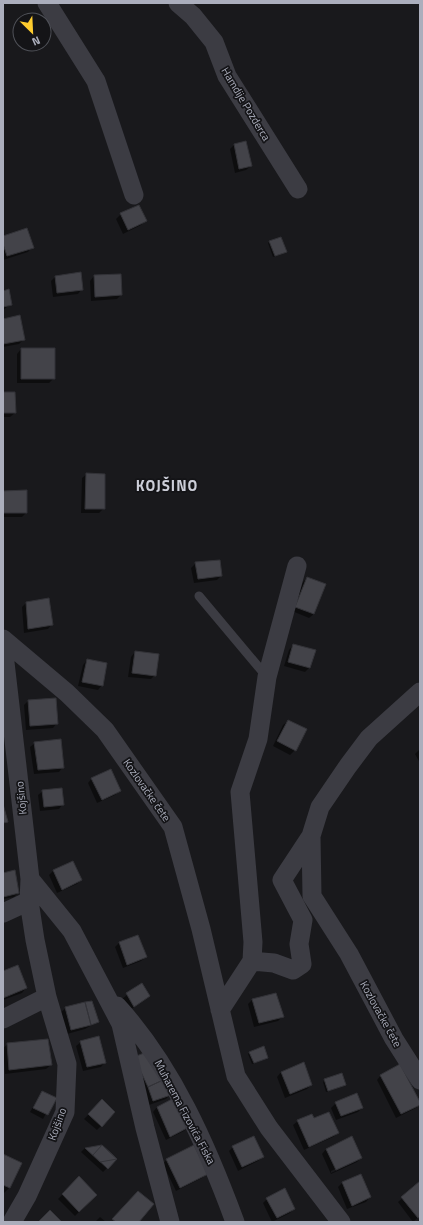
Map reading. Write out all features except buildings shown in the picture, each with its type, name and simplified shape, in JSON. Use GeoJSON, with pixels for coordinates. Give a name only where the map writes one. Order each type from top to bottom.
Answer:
{"type":"FeatureCollection","features":[{"type":"Feature","properties":{"kind":"street"},"geometry":{"type":"LineString","coordinates":[[47,3],[96,80],[134,195]]}},
{"type":"Feature","properties":{"kind":"street","name":"Hamdije Pozderca"},"geometry":{"type":"LineString","coordinates":[[178,3],[193,16],[214,42],[227,76],[298,189]]}},
{"type":"Feature","properties":{"kind":"street"},"geometry":{"type":"LineString","coordinates":[[220,1010],[252,961],[253,942],[240,792],[258,739],[267,677],[297,566]]}},
{"type":"Feature","properties":{"kind":"street","name":"Kozlovačke čete"},"geometry":{"type":"LineString","coordinates":[[3,639],[67,693],[106,730],[173,827],[201,929],[236,1076],[269,1128],[341,1222]]}},
{"type":"Feature","properties":{"kind":"street","name":"Kojšino"},"geometry":{"type":"LineString","coordinates":[[3,645],[9,745],[30,879],[29,901],[47,997],[67,1064],[65,1112],[27,1196],[12,1222]]}},
{"type":"Feature","properties":{"kind":"street","name":"Kozlovačke čete"},"geometry":{"type":"LineString","coordinates":[[252,961],[274,963],[293,970],[302,964],[299,944],[303,920],[282,880],[311,836],[320,807],[348,766],[370,738],[420,692]]}},
{"type":"Feature","properties":{"kind":"street","name":"Kozlovačke čete"},"geometry":{"type":"LineString","coordinates":[[311,836],[312,896],[349,954],[394,1039],[420,1080]]}},
{"type":"Feature","properties":{"kind":"street","name":"Muharema Fizovića Fiska"},"geometry":{"type":"LineString","coordinates":[[30,879],[72,931],[121,1024],[145,1128],[170,1222]]}},
{"type":"Feature","properties":{"kind":"street"},"geometry":{"type":"LineString","coordinates":[[3,914],[29,901]]}},
{"type":"Feature","properties":{"kind":"street","name":"Muharema Fizovića Fiska"},"geometry":{"type":"LineString","coordinates":[[105,993],[137,1028],[167,1074],[215,1166],[235,1222]]}},
{"type":"Feature","properties":{"kind":"street"},"geometry":{"type":"LineString","coordinates":[[3,1019],[47,997]]}},
{"type":"Feature","properties":{"kind":"lane"},"geometry":{"type":"LineString","coordinates":[[200,596],[267,677]]}},
{"type":"Feature","properties":{"kind":"district","name":"KOJŠINO"},"geometry":{"type":"Point","coordinates":[167,486]}}]}
